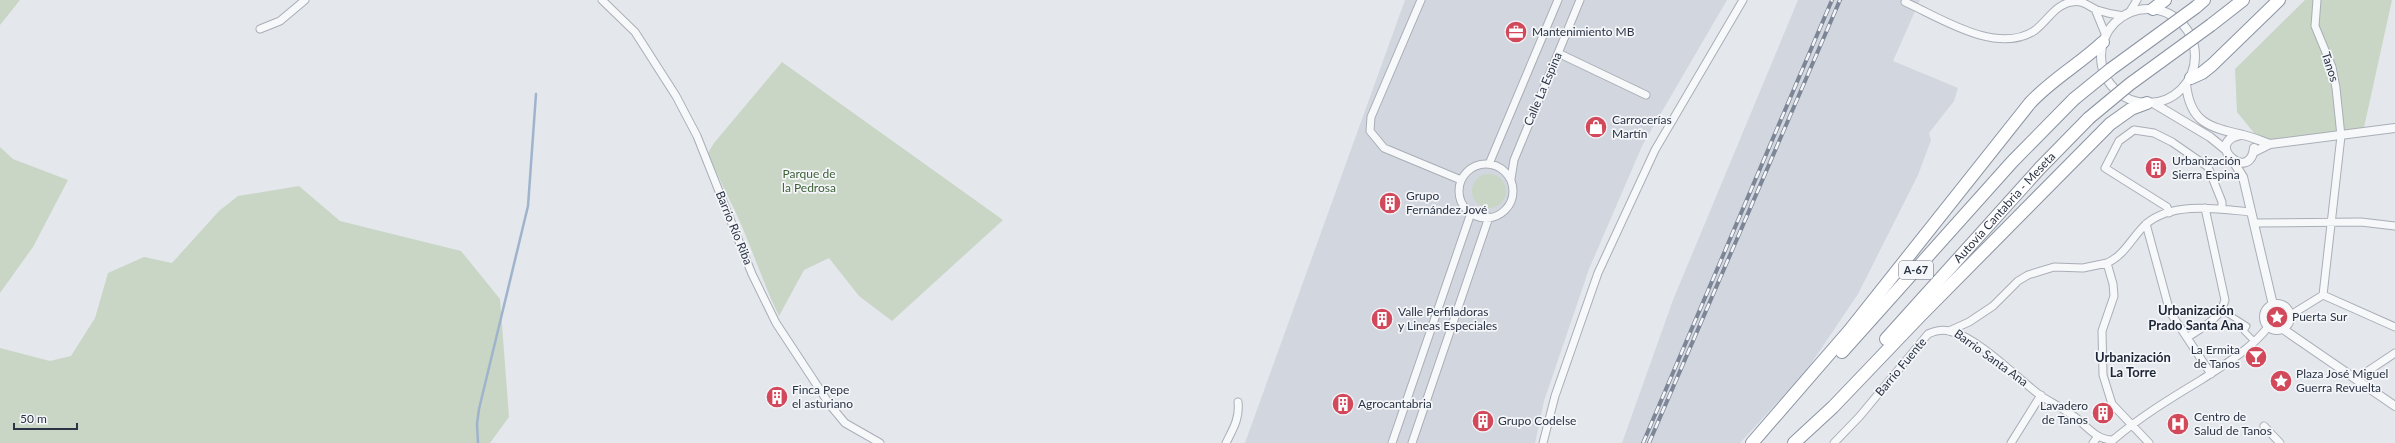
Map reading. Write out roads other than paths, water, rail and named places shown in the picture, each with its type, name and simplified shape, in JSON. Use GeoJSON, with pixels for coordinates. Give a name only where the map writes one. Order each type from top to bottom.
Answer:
{"type":"FeatureCollection","features":[{"type":"Feature","properties":{"kind":"highway","name":"Autovía Cantabria - Meseta"},"geometry":{"type":"LineString","coordinates":[[1793,443],[2040,168],[2089,118],[2130,84],[2243,0]]}},
{"type":"Feature","properties":{"kind":"highway"},"geometry":{"type":"LineString","coordinates":[[2188,81],[2212,65],[2279,0]]}},
{"type":"Feature","properties":{"kind":"highway","name":"Autovía Cantabria - Meseta"},"geometry":{"type":"LineString","coordinates":[[1760,443],[1992,184],[2074,99],[2111,69],[2200,3]]}},
{"type":"Feature","properties":{"kind":"highway"},"geometry":{"type":"LineString","coordinates":[[1752,443],[1849,331],[2030,102],[2045,87],[2080,63],[2105,39]]}},
{"type":"Feature","properties":{"kind":"highway"},"geometry":{"type":"LineString","coordinates":[[1793,443],[1833,407],[1914,321],[2110,124],[2131,109],[2150,103]]}},
{"type":"Feature","properties":{"kind":"street"},"geometry":{"type":"LineString","coordinates":[[260,29],[280,21],[305,0]]}},
{"type":"Feature","properties":{"kind":"street","name":"Barrio Río Riba"},"geometry":{"type":"LineString","coordinates":[[602,0],[635,32],[660,71],[697,136],[752,274],[776,323],[830,405],[845,423],[880,443]]}},
{"type":"Feature","properties":{"kind":"street"},"geometry":{"type":"LineString","coordinates":[[1421,0],[1371,117],[1370,131],[1384,148],[1461,180]]}},
{"type":"Feature","properties":{"kind":"street","name":"Calle La Espina"},"geometry":{"type":"LineString","coordinates":[[1489,164],[1558,0]]}},
{"type":"Feature","properties":{"kind":"street","name":"Calle La Espina"},"geometry":{"type":"LineString","coordinates":[[1488,218],[1502,213],[1511,202],[1513,186],[1511,179],[1514,160],[1580,0]]}},
{"type":"Feature","properties":{"kind":"street"},"geometry":{"type":"LineString","coordinates":[[1543,443],[1555,396],[1598,273],[1655,150],[1743,0]]}},
{"type":"Feature","properties":{"kind":"street"},"geometry":{"type":"LineString","coordinates":[[2137,0],[2126,15],[2114,24],[2105,39],[2102,63],[2108,80],[2125,97],[2150,103],[2210,137],[2226,150],[2243,177],[2273,305]]}},
{"type":"Feature","properties":{"kind":"street","name":"Tanos"},"geometry":{"type":"LineString","coordinates":[[2317,0],[2315,26],[2335,81],[2340,136],[2322,294]]}},
{"type":"Feature","properties":{"kind":"street"},"geometry":{"type":"LineString","coordinates":[[1905,2],[1982,36],[1998,40],[2019,37],[2031,32],[2057,8],[2067,3],[2083,2],[2095,9],[2126,15],[2157,5],[2180,20],[2194,42],[2195,60],[2188,81],[2190,107],[2200,119],[2212,127],[2270,144]]}},
{"type":"Feature","properties":{"kind":"street"},"geometry":{"type":"LineString","coordinates":[[2095,9],[2105,39]]}},
{"type":"Feature","properties":{"kind":"street"},"geometry":{"type":"LineString","coordinates":[[1558,53],[1646,95]]}},
{"type":"Feature","properties":{"kind":"street"},"geometry":{"type":"LineString","coordinates":[[2150,103],[2171,97],[2188,81]]}},
{"type":"Feature","properties":{"kind":"street"},"geometry":{"type":"LineString","coordinates":[[2233,161],[2242,162],[2248,159],[2254,152],[2270,144],[2395,128]]}},
{"type":"Feature","properties":{"kind":"street"},"geometry":{"type":"LineString","coordinates":[[2169,213],[2167,207],[2105,168],[2119,141],[2134,130],[2154,133],[2172,142],[2208,167],[2222,202],[2222,209]]}},
{"type":"Feature","properties":{"kind":"street"},"geometry":{"type":"LineString","coordinates":[[2226,150],[2229,140],[2240,135]]}},
{"type":"Feature","properties":{"kind":"street"},"geometry":{"type":"LineString","coordinates":[[2249,137],[2254,145],[2254,152]]}},
{"type":"Feature","properties":{"kind":"street"},"geometry":{"type":"LineString","coordinates":[[2243,177],[2248,159]]}},
{"type":"Feature","properties":{"kind":"street"},"geometry":{"type":"LineString","coordinates":[[1412,443],[1488,218],[1471,213],[1460,198],[1461,180],[1472,168],[1489,164],[1501,168],[1511,179]]}},
{"type":"Feature","properties":{"kind":"street"},"geometry":{"type":"LineString","coordinates":[[2188,337],[2213,321],[2222,310],[2225,295],[2205,208]]}},
{"type":"Feature","properties":{"kind":"street","name":"Barrio Santa Ana"},"geometry":{"type":"LineString","coordinates":[[1950,331],[1969,322],[1993,306],[2018,281],[2028,275],[2054,268],[2083,268],[2107,263],[2122,253],[2146,224],[2169,213],[2205,208],[2251,212]]}},
{"type":"Feature","properties":{"kind":"street"},"geometry":{"type":"LineString","coordinates":[[1392,443],[1471,213]]}},
{"type":"Feature","properties":{"kind":"street"},"geometry":{"type":"LineString","coordinates":[[2255,223],[2367,222],[2395,226]]}},
{"type":"Feature","properties":{"kind":"street"},"geometry":{"type":"LineString","coordinates":[[2146,224],[2170,312],[2188,337],[2211,374]]}},
{"type":"Feature","properties":{"kind":"street"},"geometry":{"type":"LineString","coordinates":[[2107,263],[2113,284],[2114,296],[2102,331],[2102,368],[2107,390],[2112,404],[2149,443]]}},
{"type":"Feature","properties":{"kind":"street"},"geometry":{"type":"LineString","coordinates":[[2268,327],[2277,330],[2283,329],[2288,324],[2290,316],[2322,294],[2395,327]]}},
{"type":"Feature","properties":{"kind":"street"},"geometry":{"type":"LineString","coordinates":[[2268,327],[2264,316],[2267,309],[2273,305],[2282,306],[2290,316]]}},
{"type":"Feature","properties":{"kind":"street"},"geometry":{"type":"LineString","coordinates":[[2222,310],[2247,326],[2244,331],[2254,341]]}},
{"type":"Feature","properties":{"kind":"street"},"geometry":{"type":"LineString","coordinates":[[2093,443],[2098,436],[2104,440],[2113,441],[2131,424],[2211,374],[2254,341],[2268,327]]}},
{"type":"Feature","properties":{"kind":"street"},"geometry":{"type":"LineString","coordinates":[[2283,329],[2395,406]]}},
{"type":"Feature","properties":{"kind":"street","name":"Barrio Fuente"},"geometry":{"type":"LineString","coordinates":[[1834,443],[1860,416],[1928,334],[1937,330],[1950,331]]}},
{"type":"Feature","properties":{"kind":"street","name":"Barrio Santa Ana"},"geometry":{"type":"LineString","coordinates":[[1950,331],[1968,340],[1994,358],[2041,395],[2098,436]]}},
{"type":"Feature","properties":{"kind":"street"},"geometry":{"type":"LineString","coordinates":[[2356,379],[2395,353]]}},
{"type":"Feature","properties":{"kind":"street"},"geometry":{"type":"LineString","coordinates":[[2011,443],[2041,395]]}},
{"type":"Feature","properties":{"kind":"street"},"geometry":{"type":"LineString","coordinates":[[1226,443],[1236,424],[1239,410],[1238,402]]}},
{"type":"Feature","properties":{"kind":"street"},"geometry":{"type":"LineString","coordinates":[[2264,426],[2280,443]]}},
{"type":"Feature","properties":{"kind":"waterway"},"geometry":{"type":"LineString","coordinates":[[478,443],[477,424],[479,409],[528,206],[536,94]]}},
{"type":"Feature","properties":{"kind":"railway"},"geometry":{"type":"LineString","coordinates":[[1643,443],[1832,0]]}},
{"type":"Feature","properties":{"kind":"railway"},"geometry":{"type":"LineString","coordinates":[[1649,443],[1840,0]]}},
{"type":"Feature","properties":{"kind":"place","name":"Mantenimiento MB"},"geometry":{"type":"Point","coordinates":[1516,32]}},
{"type":"Feature","properties":{"kind":"place","name":"Carrocerías Martín"},"geometry":{"type":"Point","coordinates":[1596,127]}},
{"type":"Feature","properties":{"kind":"place","name":"Urbanización Sierra Espina"},"geometry":{"type":"Point","coordinates":[2156,168]}},
{"type":"Feature","properties":{"kind":"place","name":"Grupo Fernández Jové"},"geometry":{"type":"Point","coordinates":[1390,203]}},
{"type":"Feature","properties":{"kind":"place","name":"Puerta Sur"},"geometry":{"type":"Point","coordinates":[2277,317]}},
{"type":"Feature","properties":{"kind":"place","name":"Valle Perfiladoras y Lineas Especiales"},"geometry":{"type":"Point","coordinates":[1382,319]}},
{"type":"Feature","properties":{"kind":"place","name":"La Ermita de Tanos"},"geometry":{"type":"Point","coordinates":[2256,357]}},
{"type":"Feature","properties":{"kind":"place","name":"Plaza José Miguel Guerra Revuelta"},"geometry":{"type":"Point","coordinates":[2281,381]}},
{"type":"Feature","properties":{"kind":"place","name":"Finca Pepe el asturiano"},"geometry":{"type":"Point","coordinates":[777,397]}},
{"type":"Feature","properties":{"kind":"place","name":"Agrocantabria"},"geometry":{"type":"Point","coordinates":[1343,404]}},
{"type":"Feature","properties":{"kind":"place","name":"Lavadero de Tanos"},"geometry":{"type":"Point","coordinates":[2103,413]}},
{"type":"Feature","properties":{"kind":"place","name":"Grupo Codelse"},"geometry":{"type":"Point","coordinates":[1483,421]}},
{"type":"Feature","properties":{"kind":"place","name":"Centro de Salud de Tanos"},"geometry":{"type":"Point","coordinates":[2178,424]}},
{"type":"Feature","properties":{"kind":"district","name":"Urbanización Prado Santa Ana"},"geometry":{"type":"Point","coordinates":[2196,318]}},
{"type":"Feature","properties":{"kind":"district","name":"Urbanización La Torre"},"geometry":{"type":"Point","coordinates":[2133,364]}},
{"type":"Feature","properties":{"kind":"park label","name":"Parque de la Pedrosa"},"geometry":{"type":"Point","coordinates":[809,181]}}]}
